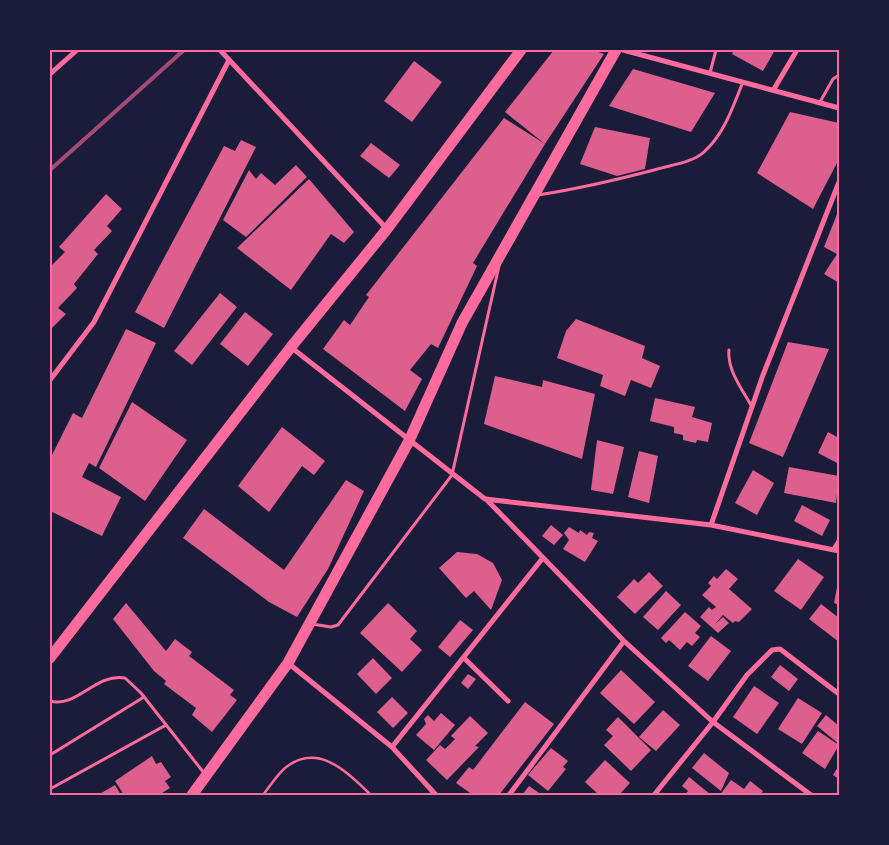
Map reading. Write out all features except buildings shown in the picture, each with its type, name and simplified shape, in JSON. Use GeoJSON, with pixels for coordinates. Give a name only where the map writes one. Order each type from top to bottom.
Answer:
{"type":"FeatureCollection","features":[{"type":"Feature","properties":{"kind":"main road"},"geometry":{"type":"LineString","coordinates":[[50,658],[292,347],[387,229],[521,50]]}},
{"type":"Feature","properties":{"kind":"main road"},"geometry":{"type":"LineString","coordinates":[[192,795],[288,663],[409,441],[462,323],[616,50]]}},
{"type":"Feature","properties":{"kind":"street"},"geometry":{"type":"LineString","coordinates":[[50,74],[77,50]]}},
{"type":"Feature","properties":{"kind":"street"},"geometry":{"type":"LineString","coordinates":[[220,50],[387,229]]}},
{"type":"Feature","properties":{"kind":"street"},"geometry":{"type":"LineString","coordinates":[[623,50],[839,108]]}},
{"type":"Feature","properties":{"kind":"street"},"geometry":{"type":"LineString","coordinates":[[774,89],[797,50]]}},
{"type":"Feature","properties":{"kind":"street"},"geometry":{"type":"LineString","coordinates":[[50,380],[94,322],[229,60]]}},
{"type":"Feature","properties":{"kind":"street"},"geometry":{"type":"LineString","coordinates":[[711,526],[763,375],[839,182]]}},
{"type":"Feature","properties":{"kind":"street"},"geometry":{"type":"LineString","coordinates":[[292,347],[452,475],[485,498],[542,559],[624,641],[713,722],[811,795]]}},
{"type":"Feature","properties":{"kind":"street"},"geometry":{"type":"LineString","coordinates":[[485,498],[711,526],[837,550],[839,541]]}},
{"type":"Feature","properties":{"kind":"street"},"geometry":{"type":"LineString","coordinates":[[392,747],[542,559]]}},
{"type":"Feature","properties":{"kind":"street"},"geometry":{"type":"LineString","coordinates":[[509,795],[624,641]]}},
{"type":"Feature","properties":{"kind":"street"},"geometry":{"type":"LineString","coordinates":[[654,795],[713,722],[747,675],[772,650],[780,649],[839,694]]}},
{"type":"Feature","properties":{"kind":"street"},"geometry":{"type":"LineString","coordinates":[[464,658],[508,701]]}},
{"type":"Feature","properties":{"kind":"street"},"geometry":{"type":"LineString","coordinates":[[288,663],[392,747],[436,795]]}},
{"type":"Feature","properties":{"kind":"lane"},"geometry":{"type":"LineString","coordinates":[[710,73],[716,50]]}},
{"type":"Feature","properties":{"kind":"lane"},"geometry":{"type":"LineString","coordinates":[[820,102],[833,79],[839,75]]}},
{"type":"Feature","properties":{"kind":"lane"},"geometry":{"type":"LineString","coordinates":[[534,196],[588,187],[686,161],[703,154],[725,125],[743,81]]}},
{"type":"Feature","properties":{"kind":"lane"},"geometry":{"type":"LineString","coordinates":[[309,624],[331,627],[338,625],[452,475],[503,250]]}},
{"type":"Feature","properties":{"kind":"lane"},"geometry":{"type":"LineString","coordinates":[[729,350],[728,359],[732,370],[752,407]]}},
{"type":"Feature","properties":{"kind":"lane"},"geometry":{"type":"LineString","coordinates":[[50,701],[58,703],[72,700],[88,687],[107,678],[117,677],[132,683],[206,775]]}},
{"type":"Feature","properties":{"kind":"lane"},"geometry":{"type":"LineString","coordinates":[[50,755],[144,697]]}},
{"type":"Feature","properties":{"kind":"lane"},"geometry":{"type":"LineString","coordinates":[[50,789],[166,725]]}},
{"type":"Feature","properties":{"kind":"path"},"geometry":{"type":"LineString","coordinates":[[262,795],[285,768],[297,761],[310,758],[326,758],[343,768],[371,795]]}},
{"type":"Feature","properties":{"kind":"railway"},"geometry":{"type":"LineString","coordinates":[[50,170],[184,50]]}}]}
